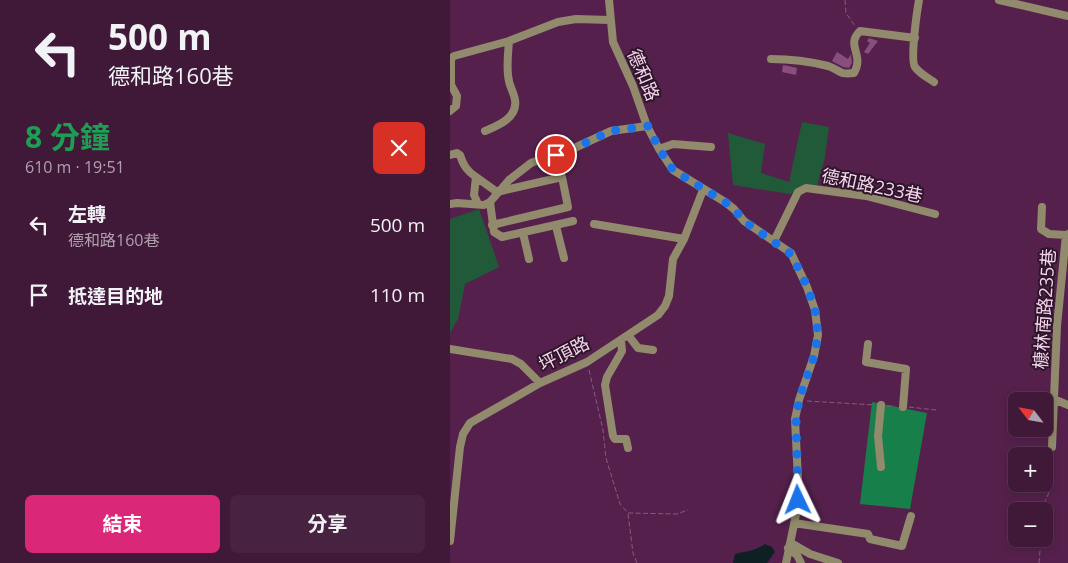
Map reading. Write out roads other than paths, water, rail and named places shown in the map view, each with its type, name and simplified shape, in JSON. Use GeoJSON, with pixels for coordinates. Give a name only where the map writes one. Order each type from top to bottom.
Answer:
{"type":"FeatureCollection","features":[{"type":"Feature","properties":{"kind":"street","name":"德和路"},"geometry":{"type":"LineString","coordinates":[[609,0],[613,42],[659,149],[673,170],[725,202],[744,221],[791,254],[807,286],[815,310],[818,335],[814,356],[799,400],[796,419],[798,500],[786,563]]}},
{"type":"Feature","properties":{"kind":"street"},"geometry":{"type":"LineString","coordinates":[[919,0],[915,20],[913,60],[915,68],[934,82]]}},
{"type":"Feature","properties":{"kind":"street"},"geometry":{"type":"LineString","coordinates":[[999,0],[1068,16]]}},
{"type":"Feature","properties":{"kind":"street"},"geometry":{"type":"LineString","coordinates":[[450,112],[456,106],[457,96],[451,85],[450,59],[454,56],[509,41],[558,22],[610,20]]}},
{"type":"Feature","properties":{"kind":"street"},"geometry":{"type":"LineString","coordinates":[[771,59],[796,59],[830,66],[843,74],[854,73],[858,61],[853,45],[854,39],[860,31],[915,38]]}},
{"type":"Feature","properties":{"kind":"street"},"geometry":{"type":"LineString","coordinates":[[484,131],[502,124],[511,115],[514,107],[515,102],[508,80],[509,41]]}},
{"type":"Feature","properties":{"kind":"street"},"geometry":{"type":"LineString","coordinates":[[450,204],[484,205],[490,202],[509,180],[531,163],[568,151],[611,131],[648,126]]}},
{"type":"Feature","properties":{"kind":"street"},"geometry":{"type":"LineString","coordinates":[[659,149],[674,144],[711,147]]}},
{"type":"Feature","properties":{"kind":"street"},"geometry":{"type":"LineString","coordinates":[[450,154],[460,155],[462,163],[468,171],[498,192],[562,176],[568,207],[492,225]]}},
{"type":"Feature","properties":{"kind":"street"},"geometry":{"type":"LineString","coordinates":[[476,177],[474,195],[478,204]]}},
{"type":"Feature","properties":{"kind":"street","name":"德和路233巷"},"geometry":{"type":"LineString","coordinates":[[774,241],[798,192],[806,188],[866,196],[934,214]]}},
{"type":"Feature","properties":{"kind":"street","name":"坪頂路"},"geometry":{"type":"LineString","coordinates":[[450,541],[453,476],[461,440],[470,423],[540,384],[587,362],[654,319],[665,306],[669,296],[673,259],[684,239],[703,190]]}},
{"type":"Feature","properties":{"kind":"street"},"geometry":{"type":"LineString","coordinates":[[490,202],[494,232],[502,238],[573,221]]}},
{"type":"Feature","properties":{"kind":"street"},"geometry":{"type":"LineString","coordinates":[[1042,208],[1041,229],[1049,234],[1067,234]]}},
{"type":"Feature","properties":{"kind":"street"},"geometry":{"type":"LineString","coordinates":[[594,224],[684,239]]}},
{"type":"Feature","properties":{"kind":"street"},"geometry":{"type":"LineString","coordinates":[[556,226],[564,258]]}},
{"type":"Feature","properties":{"kind":"street"},"geometry":{"type":"LineString","coordinates":[[523,233],[529,259]]}},
{"type":"Feature","properties":{"kind":"street","name":"槺林南路235巷"},"geometry":{"type":"LineString","coordinates":[[1052,447],[1057,326],[1067,234]]}},
{"type":"Feature","properties":{"kind":"street"},"geometry":{"type":"LineString","coordinates":[[628,448],[626,439],[615,439],[612,436],[605,385],[607,377],[622,351],[625,337],[638,348],[653,350]]}},
{"type":"Feature","properties":{"kind":"street"},"geometry":{"type":"LineString","coordinates":[[868,344],[866,362],[906,369],[903,407]]}},
{"type":"Feature","properties":{"kind":"street"},"geometry":{"type":"LineString","coordinates":[[450,349],[512,359],[521,364],[540,384]]}},
{"type":"Feature","properties":{"kind":"street"},"geometry":{"type":"LineString","coordinates":[[1054,399],[1068,405]]}},
{"type":"Feature","properties":{"kind":"street"},"geometry":{"type":"LineString","coordinates":[[881,406],[878,436],[881,467]]}},
{"type":"Feature","properties":{"kind":"street"},"geometry":{"type":"LineString","coordinates":[[794,523],[868,534],[870,539],[902,546],[910,516]]}},
{"type":"Feature","properties":{"kind":"street"},"geometry":{"type":"LineString","coordinates":[[789,545],[797,554],[801,563]]}},
{"type":"Feature","properties":{"kind":"street"},"geometry":{"type":"LineString","coordinates":[[789,545],[838,563]]}}]}
